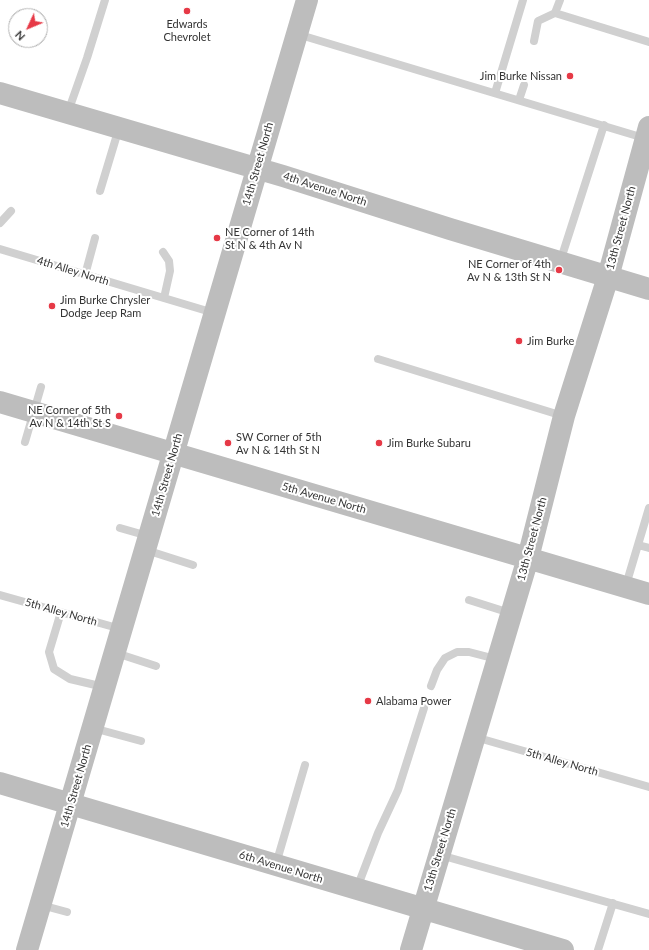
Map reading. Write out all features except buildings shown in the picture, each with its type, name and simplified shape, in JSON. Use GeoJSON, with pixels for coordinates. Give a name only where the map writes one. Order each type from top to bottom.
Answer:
{"type":"FeatureCollection","features":[{"type":"Feature","properties":{"kind":"street","name":"14th Street North"},"geometry":{"type":"LineString","coordinates":[[27,950],[215,314],[256,168],[307,0]]}},
{"type":"Feature","properties":{"kind":"street","name":"4th Avenue North"},"geometry":{"type":"LineString","coordinates":[[0,93],[256,168],[560,263],[649,289]]}},
{"type":"Feature","properties":{"kind":"street","name":"13th Street North"},"geometry":{"type":"LineString","coordinates":[[411,950],[438,855],[528,558],[564,416],[608,277],[647,134]]}},
{"type":"Feature","properties":{"kind":"street","name":"5th Avenue North"},"geometry":{"type":"LineString","coordinates":[[0,402],[649,594]]}},
{"type":"Feature","properties":{"kind":"street","name":"6th Avenue North"},"geometry":{"type":"LineString","coordinates":[[0,783],[563,950]]}},
{"type":"Feature","properties":{"kind":"lane"},"geometry":{"type":"LineString","coordinates":[[68,113],[105,0]]}},
{"type":"Feature","properties":{"kind":"lane"},"geometry":{"type":"LineString","coordinates":[[495,93],[523,0]]}},
{"type":"Feature","properties":{"kind":"lane"},"geometry":{"type":"LineString","coordinates":[[555,13],[560,0]]}},
{"type":"Feature","properties":{"kind":"lane"},"geometry":{"type":"LineString","coordinates":[[534,41],[538,21],[555,13],[649,42]]}},
{"type":"Feature","properties":{"kind":"lane"},"geometry":{"type":"LineString","coordinates":[[297,34],[604,125],[647,134]]}},
{"type":"Feature","properties":{"kind":"lane"},"geometry":{"type":"LineString","coordinates":[[519,100],[524,85]]}},
{"type":"Feature","properties":{"kind":"lane"},"geometry":{"type":"LineString","coordinates":[[560,263],[604,125]]}},
{"type":"Feature","properties":{"kind":"lane"},"geometry":{"type":"LineString","coordinates":[[100,191],[119,128]]}},
{"type":"Feature","properties":{"kind":"lane"},"geometry":{"type":"LineString","coordinates":[[0,223],[11,212]]}},
{"type":"Feature","properties":{"kind":"lane"},"geometry":{"type":"LineString","coordinates":[[85,275],[95,238]]}},
{"type":"Feature","properties":{"kind":"lane","name":"4th Alley North"},"geometry":{"type":"LineString","coordinates":[[0,249],[215,314]]}},
{"type":"Feature","properties":{"kind":"lane"},"geometry":{"type":"LineString","coordinates":[[163,252],[169,261],[170,271],[164,298]]}},
{"type":"Feature","properties":{"kind":"lane"},"geometry":{"type":"LineString","coordinates":[[378,360],[564,416]]}},
{"type":"Feature","properties":{"kind":"lane"},"geometry":{"type":"LineString","coordinates":[[25,442],[33,412],[42,387]]}},
{"type":"Feature","properties":{"kind":"lane"},"geometry":{"type":"LineString","coordinates":[[626,587],[649,508]]}},
{"type":"Feature","properties":{"kind":"lane"},"geometry":{"type":"LineString","coordinates":[[120,528],[193,565]]}},
{"type":"Feature","properties":{"kind":"lane"},"geometry":{"type":"LineString","coordinates":[[638,545],[649,548]]}},
{"type":"Feature","properties":{"kind":"lane","name":"5th Alley North"},"geometry":{"type":"LineString","coordinates":[[0,595],[122,629]]}},
{"type":"Feature","properties":{"kind":"lane"},"geometry":{"type":"LineString","coordinates":[[469,600],[511,613]]}},
{"type":"Feature","properties":{"kind":"lane"},"geometry":{"type":"LineString","coordinates":[[61,612],[49,652],[54,669],[70,679],[105,687]]}},
{"type":"Feature","properties":{"kind":"lane"},"geometry":{"type":"LineString","coordinates":[[431,686],[437,670],[445,658],[457,652],[469,652],[497,660]]}},
{"type":"Feature","properties":{"kind":"lane"},"geometry":{"type":"LineString","coordinates":[[115,653],[156,666]]}},
{"type":"Feature","properties":{"kind":"lane"},"geometry":{"type":"LineString","coordinates":[[356,889],[378,833],[398,790],[424,708]]}},
{"type":"Feature","properties":{"kind":"lane"},"geometry":{"type":"LineString","coordinates":[[93,728],[141,741]]}},
{"type":"Feature","properties":{"kind":"lane","name":"5th Alley North"},"geometry":{"type":"LineString","coordinates":[[474,737],[649,788]]}},
{"type":"Feature","properties":{"kind":"lane"},"geometry":{"type":"LineString","coordinates":[[275,865],[305,765]]}},
{"type":"Feature","properties":{"kind":"lane"},"geometry":{"type":"LineString","coordinates":[[438,855],[649,914]]}},
{"type":"Feature","properties":{"kind":"lane"},"geometry":{"type":"LineString","coordinates":[[598,950],[613,903]]}},
{"type":"Feature","properties":{"kind":"lane"},"geometry":{"type":"LineString","coordinates":[[41,904],[67,912]]}},
{"type":"Feature","properties":{"kind":"place","name":"Edwards Chevrolet"},"geometry":{"type":"Point","coordinates":[187,11]}},
{"type":"Feature","properties":{"kind":"place","name":"Jim Burke Nissan"},"geometry":{"type":"Point","coordinates":[570,76]}},
{"type":"Feature","properties":{"kind":"place","name":"NE Corner of 14th St N & 4th Av N"},"geometry":{"type":"Point","coordinates":[217,238]}},
{"type":"Feature","properties":{"kind":"place","name":"NE Corner of 4th Av N & 13th St N"},"geometry":{"type":"Point","coordinates":[559,270]}},
{"type":"Feature","properties":{"kind":"place","name":"Jim Burke Chrysler Dodge Jeep Ram"},"geometry":{"type":"Point","coordinates":[52,306]}},
{"type":"Feature","properties":{"kind":"place","name":"Jim Burke"},"geometry":{"type":"Point","coordinates":[519,341]}},
{"type":"Feature","properties":{"kind":"place","name":"NE Corner of 5th Av N & 14th St S"},"geometry":{"type":"Point","coordinates":[119,416]}},
{"type":"Feature","properties":{"kind":"place","name":"SW Corner of 5th Av N & 14th St N"},"geometry":{"type":"Point","coordinates":[228,443]}},
{"type":"Feature","properties":{"kind":"place","name":"Jim Burke Subaru"},"geometry":{"type":"Point","coordinates":[379,443]}},
{"type":"Feature","properties":{"kind":"place","name":"Alabama Power"},"geometry":{"type":"Point","coordinates":[368,701]}}]}
